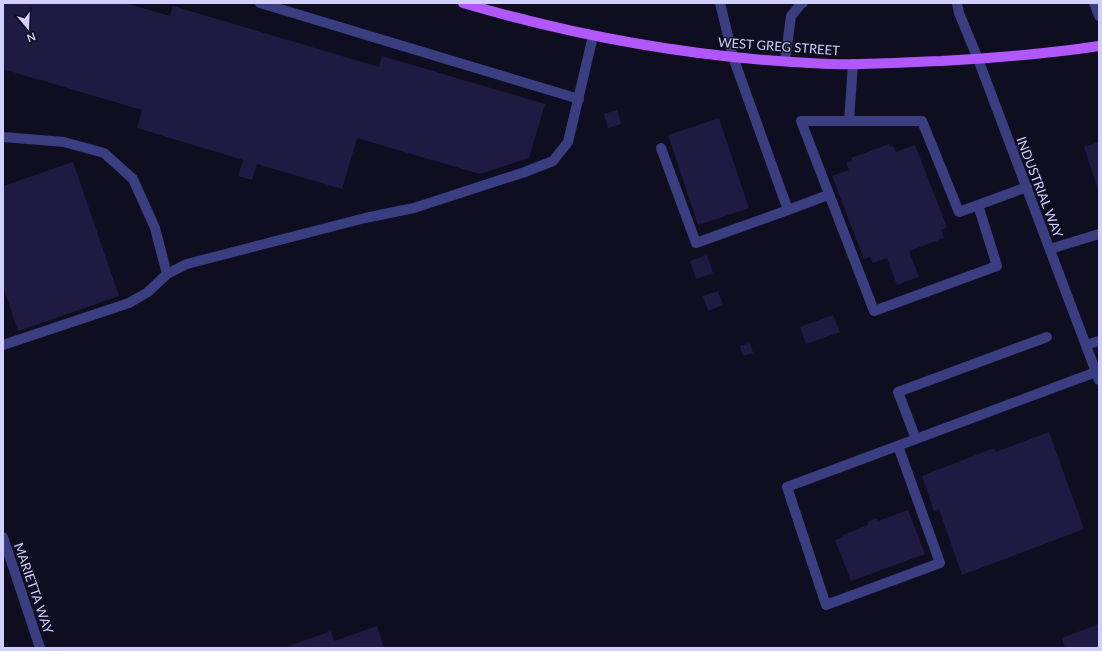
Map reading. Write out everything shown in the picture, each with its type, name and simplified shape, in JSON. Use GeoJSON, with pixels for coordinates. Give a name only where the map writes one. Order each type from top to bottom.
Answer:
{"type":"FeatureCollection","features":[{"type":"Feature","properties":{"kind":"main road","name":"WEST GREG STREET"},"geometry":{"type":"LineString","coordinates":[[463,3],[514,18],[641,45],[733,57],[785,61],[853,64],[978,59],[1099,46]]}},
{"type":"Feature","properties":{"kind":"street"},"geometry":{"type":"LineString","coordinates":[[260,3],[578,99]]}},
{"type":"Feature","properties":{"kind":"street"},"geometry":{"type":"LineString","coordinates":[[720,3],[733,57],[788,210]]}},
{"type":"Feature","properties":{"kind":"street"},"geometry":{"type":"LineString","coordinates":[[785,61],[791,16],[803,3]]}},
{"type":"Feature","properties":{"kind":"street","name":"INDUSTRIAL WAY"},"geometry":{"type":"LineString","coordinates":[[957,3],[959,13],[978,59],[1098,376]]}},
{"type":"Feature","properties":{"kind":"street"},"geometry":{"type":"LineString","coordinates":[[1094,3],[1099,16]]}},
{"type":"Feature","properties":{"kind":"street"},"geometry":{"type":"LineString","coordinates":[[3,345],[129,303],[148,292],[167,274],[187,264],[365,218],[414,208],[526,172],[553,161],[568,142],[594,36]]}},
{"type":"Feature","properties":{"kind":"street"},"geometry":{"type":"LineString","coordinates":[[849,121],[853,64]]}},
{"type":"Feature","properties":{"kind":"street"},"geometry":{"type":"LineString","coordinates":[[978,206],[997,266],[874,311],[828,195],[801,121],[922,121],[959,212],[1027,187]]}},
{"type":"Feature","properties":{"kind":"street"},"geometry":{"type":"LineString","coordinates":[[3,138],[64,142],[104,153],[133,179],[155,228],[167,274]]}},
{"type":"Feature","properties":{"kind":"street"},"geometry":{"type":"LineString","coordinates":[[661,148],[696,243],[828,195]]}},
{"type":"Feature","properties":{"kind":"street"},"geometry":{"type":"LineString","coordinates":[[1050,249],[1099,234]]}},
{"type":"Feature","properties":{"kind":"street"},"geometry":{"type":"LineString","coordinates":[[916,439],[898,392],[1047,337]]}},
{"type":"Feature","properties":{"kind":"street"},"geometry":{"type":"LineString","coordinates":[[1086,345],[1099,340]]}},
{"type":"Feature","properties":{"kind":"street"},"geometry":{"type":"LineString","coordinates":[[898,446],[940,563],[826,605],[787,487],[916,439],[1098,376]]}},
{"type":"Feature","properties":{"kind":"street","name":"MARIETTA WAY"},"geometry":{"type":"LineString","coordinates":[[3,537],[40,648]]}},
{"type":"Feature","properties":{"kind":"building"},"geometry":{"type":"Polygon","coordinates":[[[3,3],[125,3],[170,16],[173,6],[379,67],[382,56],[545,104],[529,158],[480,174],[357,138],[342,189],[257,164],[252,180],[238,176],[243,160],[137,128],[142,110],[3,69],[3,3]]]}},
{"type":"Feature","properties":{"kind":"building"},"geometry":{"type":"Polygon","coordinates":[[[617,110],[621,124],[608,128],[604,114],[617,110]]]}},
{"type":"Feature","properties":{"kind":"building"},"geometry":{"type":"Polygon","coordinates":[[[719,118],[749,208],[698,225],[668,135],[719,118]]]}},
{"type":"Feature","properties":{"kind":"building"},"geometry":{"type":"Polygon","coordinates":[[[1099,142],[1099,193],[1084,147],[1099,142]]]}},
{"type":"Feature","properties":{"kind":"building"},"geometry":{"type":"Polygon","coordinates":[[[889,144],[890,147],[893,146],[896,152],[915,145],[947,227],[941,230],[944,238],[909,251],[919,277],[897,285],[887,258],[873,263],[870,257],[864,259],[832,176],[849,170],[846,163],[853,161],[851,158],[889,144]]]}},
{"type":"Feature","properties":{"kind":"building"},"geometry":{"type":"Polygon","coordinates":[[[73,162],[119,296],[18,331],[3,286],[3,186],[73,162]]]}},
{"type":"Feature","properties":{"kind":"building"},"geometry":{"type":"Polygon","coordinates":[[[707,255],[713,273],[696,279],[690,261],[707,255]]]}},
{"type":"Feature","properties":{"kind":"building"},"geometry":{"type":"Polygon","coordinates":[[[718,291],[723,305],[708,311],[703,296],[718,291]]]}},
{"type":"Feature","properties":{"kind":"building"},"geometry":{"type":"Polygon","coordinates":[[[833,315],[840,332],[806,344],[800,327],[833,315]]]}},
{"type":"Feature","properties":{"kind":"building"},"geometry":{"type":"Polygon","coordinates":[[[750,343],[753,353],[743,356],[740,346],[750,343]]]}},
{"type":"Feature","properties":{"kind":"building"},"geometry":{"type":"Polygon","coordinates":[[[1049,432],[1084,529],[962,575],[939,509],[934,511],[922,476],[994,448],[996,452],[1049,432]]]}},
{"type":"Feature","properties":{"kind":"building"},"geometry":{"type":"Polygon","coordinates":[[[908,510],[925,554],[851,581],[835,540],[844,537],[843,535],[868,525],[867,522],[877,518],[878,521],[908,510]]]}},
{"type":"Feature","properties":{"kind":"building"},"geometry":{"type":"Polygon","coordinates":[[[1099,624],[1099,648],[1065,648],[1062,638],[1099,624]]]}},
{"type":"Feature","properties":{"kind":"building"},"geometry":{"type":"Polygon","coordinates":[[[377,626],[384,648],[283,648],[331,631],[334,641],[377,626]]]}}]}
